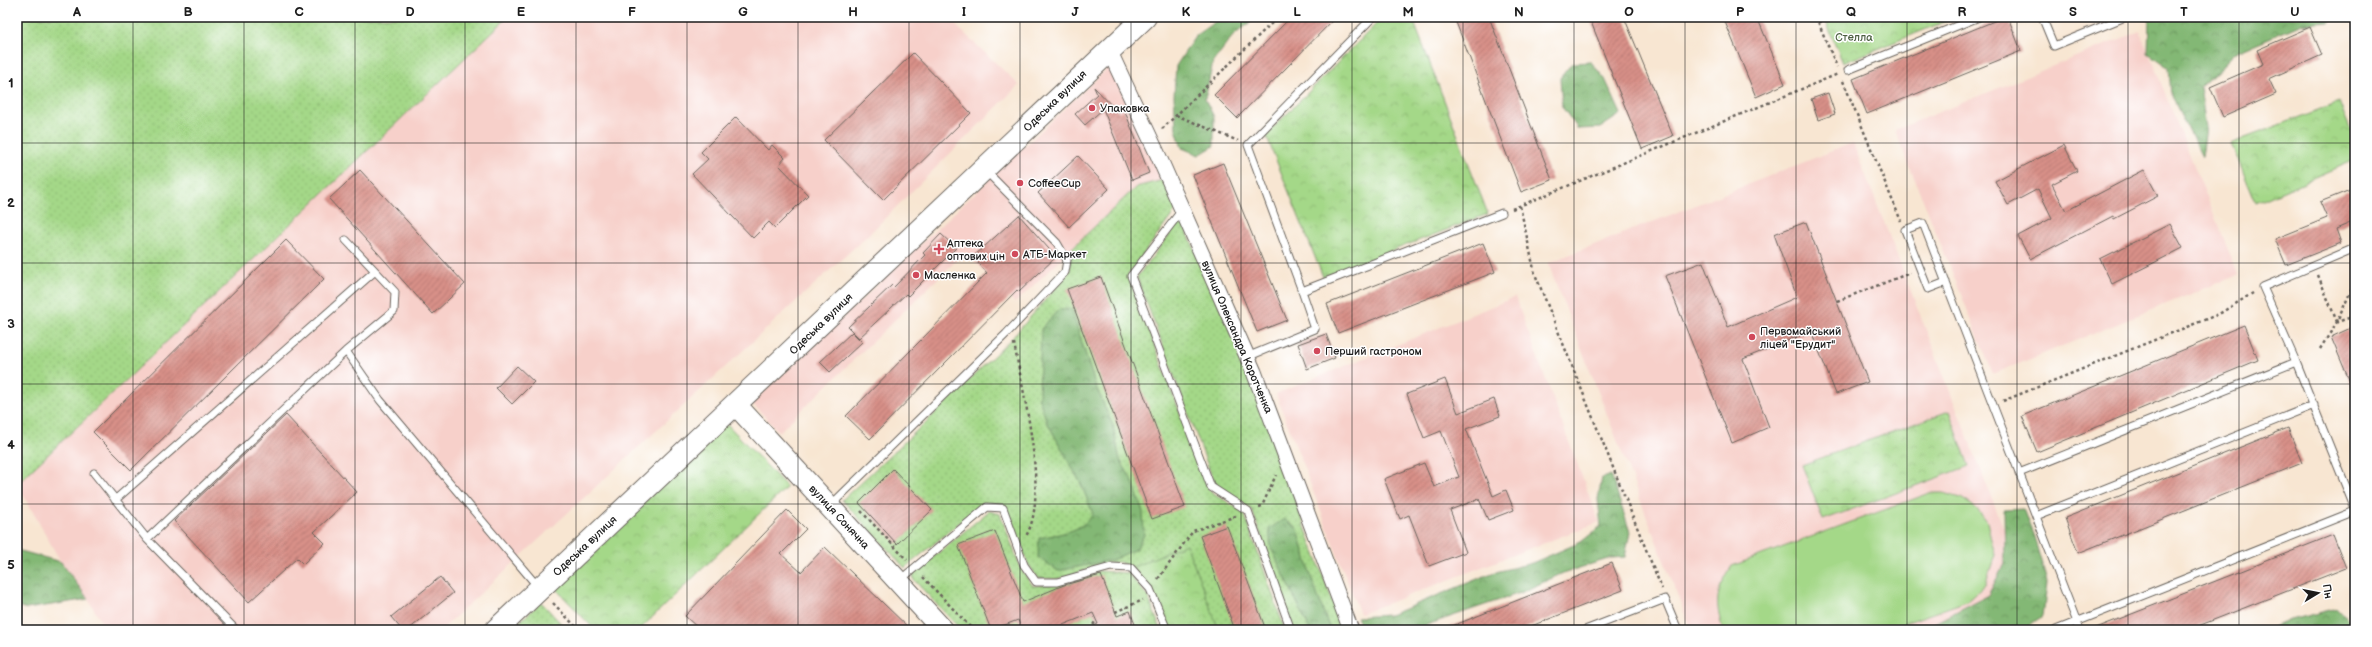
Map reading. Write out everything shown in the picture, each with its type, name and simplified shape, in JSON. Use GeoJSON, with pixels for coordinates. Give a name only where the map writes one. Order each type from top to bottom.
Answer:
{"type":"FeatureCollection","features":[{"type":"Feature","properties":{"kind":"main road","name":"Одеська вулиця"},"geometry":{"type":"LineString","coordinates":[[496,630],[736,405],[1145,17]]}},
{"type":"Feature","properties":{"kind":"street","name":"вулиця Олександра Коротченка"},"geometry":{"type":"LineString","coordinates":[[1109,50],[1151,139],[1248,357],[1351,630]]}},
{"type":"Feature","properties":{"kind":"street","name":"вулиця Сонячна"},"geometry":{"type":"LineString","coordinates":[[736,405],[943,630]]}},
{"type":"Feature","properties":{"kind":"lane"},"geometry":{"type":"LineString","coordinates":[[1248,357],[1315,328],[1248,145],[1373,17]]}},
{"type":"Feature","properties":{"kind":"lane"},"geometry":{"type":"LineString","coordinates":[[1848,70],[1979,17]]}},
{"type":"Feature","properties":{"kind":"lane"},"geometry":{"type":"LineString","coordinates":[[2042,17],[2054,46],[2125,17]]}},
{"type":"Feature","properties":{"kind":"lane"},"geometry":{"type":"LineString","coordinates":[[830,507],[1011,329],[1065,272],[1067,260],[1057,243],[984,169]]}},
{"type":"Feature","properties":{"kind":"lane"},"geometry":{"type":"LineString","coordinates":[[1182,210],[1131,276],[1211,487],[1248,511],[1291,630]]}},
{"type":"Feature","properties":{"kind":"lane"},"geometry":{"type":"LineString","coordinates":[[1302,291],[1502,213]]}},
{"type":"Feature","properties":{"kind":"lane"},"geometry":{"type":"LineString","coordinates":[[1946,282],[1928,290],[1905,230],[1923,223],[1946,282],[2019,473],[2080,630]]}},
{"type":"Feature","properties":{"kind":"lane"},"geometry":{"type":"LineString","coordinates":[[147,538],[346,351],[394,311],[395,292],[346,240]]}},
{"type":"Feature","properties":{"kind":"lane"},"geometry":{"type":"LineString","coordinates":[[2056,630],[2355,510],[2314,405],[2263,287],[2355,248]]}},
{"type":"Feature","properties":{"kind":"lane"},"geometry":{"type":"LineString","coordinates":[[115,500],[375,271]]}},
{"type":"Feature","properties":{"kind":"lane"},"geometry":{"type":"LineString","coordinates":[[346,351],[380,400],[540,589]]}},
{"type":"Feature","properties":{"kind":"lane"},"geometry":{"type":"LineString","coordinates":[[2019,473],[2296,362]]}},
{"type":"Feature","properties":{"kind":"lane"},"geometry":{"type":"LineString","coordinates":[[2036,516],[2314,405]]}},
{"type":"Feature","properties":{"kind":"lane"},"geometry":{"type":"LineString","coordinates":[[94,473],[147,538],[236,630]]}},
{"type":"Feature","properties":{"kind":"lane"},"geometry":{"type":"LineString","coordinates":[[898,582],[987,507],[1003,508],[1024,565],[1036,582],[1057,582],[1111,567],[1130,568],[1150,589],[1167,630]]}},
{"type":"Feature","properties":{"kind":"lane"},"geometry":{"type":"LineString","coordinates":[[1586,630],[1666,599],[1678,630]]}},
{"type":"Feature","properties":{"kind":"path"},"geometry":{"type":"LineString","coordinates":[[1151,139],[1278,17]]}},
{"type":"Feature","properties":{"kind":"path"},"geometry":{"type":"LineString","coordinates":[[1819,24],[1822,17]]}},
{"type":"Feature","properties":{"kind":"path"},"geometry":{"type":"LineString","coordinates":[[1502,213],[1848,70]]}},
{"type":"Feature","properties":{"kind":"path"},"geometry":{"type":"LineString","coordinates":[[1176,115],[1248,145]]}},
{"type":"Feature","properties":{"kind":"path"},"geometry":{"type":"LineString","coordinates":[[1866,136],[1905,230]]}},
{"type":"Feature","properties":{"kind":"path"},"geometry":{"type":"LineString","coordinates":[[1520,206],[1535,274],[1666,599]]}},
{"type":"Feature","properties":{"kind":"path"},"geometry":{"type":"LineString","coordinates":[[2314,265],[2337,322]]}},
{"type":"Feature","properties":{"kind":"path"},"geometry":{"type":"LineString","coordinates":[[1837,301],[1919,269]]}},
{"type":"Feature","properties":{"kind":"path"},"geometry":{"type":"LineString","coordinates":[[2320,349],[2337,322],[2355,282]]}},
{"type":"Feature","properties":{"kind":"path"},"geometry":{"type":"LineString","coordinates":[[1993,405],[2220,314],[2263,287]]}},
{"type":"Feature","properties":{"kind":"path"},"geometry":{"type":"LineString","coordinates":[[2337,322],[2355,316]]}},
{"type":"Feature","properties":{"kind":"path"},"geometry":{"type":"LineString","coordinates":[[1011,329],[1036,461],[1033,525],[1018,549]]}},
{"type":"Feature","properties":{"kind":"path"},"geometry":{"type":"LineString","coordinates":[[1115,612],[1141,602],[1193,532],[1262,506],[1285,454]]}},
{"type":"Feature","properties":{"kind":"path"},"geometry":{"type":"LineString","coordinates":[[540,589],[579,630]]}},
{"type":"Feature","properties":{"kind":"path"},"geometry":{"type":"LineString","coordinates":[[1090,630],[1096,620]]}},
{"type":"Feature","properties":{"kind":"path"},"geometry":{"type":"LineString","coordinates":[[2335,630],[2355,622]]}},
{"type":"Feature","properties":{"kind":"shaded area"},"geometry":{"type":"Polygon","coordinates":[[[508,17],[947,17],[1019,85],[870,233],[441,630],[106,630],[88,599],[61,562],[17,484],[508,17]]]}},
{"type":"Feature","properties":{"kind":"shaded area"},"geometry":{"type":"Polygon","coordinates":[[[2140,31],[2238,275],[1993,374],[1895,130],[2140,31]]]}},
{"type":"Feature","properties":{"kind":"shaded area"},"geometry":{"type":"Polygon","coordinates":[[[1111,65],[1163,180],[1136,187],[1015,303],[965,252],[779,432],[752,403],[1111,65]]]}},
{"type":"Feature","properties":{"kind":"shaded area","name":"Первомайський ліцей \"Ерудит\""},"geometry":{"type":"Polygon","coordinates":[[[1853,143],[2030,596],[1943,630],[1691,630],[1548,263],[1853,143]]]}},
{"type":"Feature","properties":{"kind":"shaded area"},"geometry":{"type":"Polygon","coordinates":[[[1515,297],[1599,522],[1360,614],[1276,394],[1515,297]]]}},
{"type":"Feature","properties":{"kind":"green space"},"geometry":{"type":"Polygon","coordinates":[[[17,17],[508,17],[17,484],[17,17]]]}},
{"type":"Feature","properties":{"kind":"green space"},"geometry":{"type":"Polygon","coordinates":[[[1222,17],[1256,17],[1232,37],[1213,62],[1205,99],[1214,117],[1214,146],[1199,155],[1182,148],[1176,129],[1174,96],[1176,66],[1196,35],[1222,17]]]}},
{"type":"Feature","properties":{"kind":"green space"},"geometry":{"type":"Polygon","coordinates":[[[1383,17],[1412,17],[1488,214],[1323,277],[1266,135],[1383,17]]]}},
{"type":"Feature","properties":{"kind":"green space","name":"Стелла"},"geometry":{"type":"Polygon","coordinates":[[[1824,17],[1956,17],[1843,63],[1824,17]]]}},
{"type":"Feature","properties":{"kind":"green space"},"geometry":{"type":"Polygon","coordinates":[[[2154,17],[2333,17],[2329,22],[2302,24],[2236,52],[2200,87],[2206,127],[2202,157],[2171,95],[2169,68],[2148,53],[2149,20],[2154,17]]]}},
{"type":"Feature","properties":{"kind":"green space"},"geometry":{"type":"Polygon","coordinates":[[[1591,62],[1605,79],[1621,114],[1600,128],[1578,129],[1562,107],[1560,78],[1572,63],[1591,62]]]}},
{"type":"Feature","properties":{"kind":"green space"},"geometry":{"type":"Polygon","coordinates":[[[2339,102],[2355,141],[2355,160],[2256,203],[2231,143],[2339,102]]]}},
{"type":"Feature","properties":{"kind":"green space"},"geometry":{"type":"Polygon","coordinates":[[[1163,180],[1176,210],[1128,275],[1209,490],[1244,513],[1285,630],[1167,630],[1150,589],[1131,568],[1119,562],[1108,563],[1057,579],[1038,578],[1028,564],[1006,506],[983,503],[905,568],[842,500],[925,423],[1013,337],[1070,271],[1072,248],[1136,187],[1163,180]]]}},
{"type":"Feature","properties":{"kind":"green space"},"geometry":{"type":"Polygon","coordinates":[[[1177,225],[1184,225],[1244,361],[1343,630],[1294,630],[1252,510],[1215,485],[1137,277],[1177,225]]]}},
{"type":"Feature","properties":{"kind":"green space"},"geometry":{"type":"Polygon","coordinates":[[[1071,308],[1095,384],[1113,426],[1120,460],[1133,482],[1143,512],[1144,535],[1136,549],[1112,560],[1058,571],[1038,557],[1039,538],[1076,529],[1093,514],[1081,484],[1047,422],[1039,399],[1041,329],[1059,309],[1071,308]]]}},
{"type":"Feature","properties":{"kind":"green space"},"geometry":{"type":"Polygon","coordinates":[[[1949,411],[1969,466],[1823,520],[1802,465],[1949,411]]]}},
{"type":"Feature","properties":{"kind":"green space"},"geometry":{"type":"Polygon","coordinates":[[[726,423],[787,487],[639,630],[595,630],[555,588],[726,423]]]}},
{"type":"Feature","properties":{"kind":"green space"},"geometry":{"type":"Polygon","coordinates":[[[1611,475],[1630,532],[1625,557],[1611,558],[1563,573],[1520,593],[1412,630],[1363,630],[1357,617],[1390,615],[1492,573],[1532,563],[1581,542],[1601,526],[1598,499],[1602,478],[1611,475]]]}},
{"type":"Feature","properties":{"kind":"green space"},"geometry":{"type":"Polygon","coordinates":[[[1930,493],[1943,493],[1961,498],[1976,508],[1987,522],[1995,555],[1985,585],[1967,601],[1885,630],[1723,630],[1718,611],[1718,596],[1723,582],[1732,566],[1930,493]]]}},
{"type":"Feature","properties":{"kind":"green space"},"geometry":{"type":"Polygon","coordinates":[[[2023,509],[2034,537],[2047,582],[2043,617],[2023,630],[1921,630],[1988,595],[2005,563],[2004,510],[2023,509]]]}},
{"type":"Feature","properties":{"kind":"green space"},"geometry":{"type":"Polygon","coordinates":[[[989,511],[1000,514],[1021,569],[1033,586],[1072,582],[1099,571],[1128,573],[1148,597],[1161,630],[961,630],[913,579],[914,573],[989,511]]]}},
{"type":"Feature","properties":{"kind":"green space"},"geometry":{"type":"Polygon","coordinates":[[[1284,519],[1298,529],[1312,580],[1330,630],[1310,630],[1271,548],[1269,529],[1284,519]]]}},
{"type":"Feature","properties":{"kind":"green space"},"geometry":{"type":"Polygon","coordinates":[[[1186,544],[1219,630],[1167,630],[1150,589],[1131,568],[1186,544]]]}},
{"type":"Feature","properties":{"kind":"green space"},"geometry":{"type":"Polygon","coordinates":[[[17,550],[61,562],[88,599],[27,609],[17,606],[17,550]]]}},
{"type":"Feature","properties":{"kind":"green space"},"geometry":{"type":"Polygon","coordinates":[[[541,602],[567,630],[511,630],[541,602]]]}},
{"type":"Feature","properties":{"kind":"green space"},"geometry":{"type":"Polygon","coordinates":[[[2338,608],[2355,627],[2355,630],[2267,630],[2290,620],[2338,608]]]}},
{"type":"Feature","properties":{"kind":"building"},"geometry":{"type":"Polygon","coordinates":[[[1291,17],[1336,17],[1237,118],[1214,95],[1291,17]]]}},
{"type":"Feature","properties":{"kind":"building"},"geometry":{"type":"Polygon","coordinates":[[[1454,17],[1489,17],[1552,180],[1521,192],[1454,17]]]}},
{"type":"Feature","properties":{"kind":"building"},"geometry":{"type":"Polygon","coordinates":[[[1589,17],[1624,17],[1673,136],[1642,149],[1589,17]]]}},
{"type":"Feature","properties":{"kind":"building"},"geometry":{"type":"Polygon","coordinates":[[[1723,17],[1757,17],[1785,84],[1756,97],[1723,17]]]}},
{"type":"Feature","properties":{"kind":"building"},"geometry":{"type":"Polygon","coordinates":[[[2004,17],[2008,17],[2021,51],[1867,114],[1853,79],[2004,17]]]}},
{"type":"Feature","properties":{"kind":"building"},"geometry":{"type":"Polygon","coordinates":[[[2310,27],[2322,55],[2269,79],[2276,94],[2223,117],[2210,87],[2263,64],[2257,50],[2310,27]]]}},
{"type":"Feature","properties":{"kind":"building"},"geometry":{"type":"Polygon","coordinates":[[[913,53],[971,113],[883,200],[824,140],[913,53]]]}},
{"type":"Feature","properties":{"kind":"building"},"geometry":{"type":"Polygon","coordinates":[[[1094,87],[1118,112],[1124,109],[1149,173],[1132,180],[1103,109],[1085,125],[1075,114],[1097,94],[1094,87]]]}},
{"type":"Feature","properties":{"kind":"building"},"geometry":{"type":"Polygon","coordinates":[[[1828,93],[1835,114],[1818,120],[1811,99],[1828,93]]]}},
{"type":"Feature","properties":{"kind":"building"},"geometry":{"type":"Polygon","coordinates":[[[736,117],[768,150],[772,145],[785,158],[779,165],[808,195],[775,228],[769,222],[753,238],[692,174],[708,159],[701,152],[736,117]]]}},
{"type":"Feature","properties":{"kind":"building"},"geometry":{"type":"Polygon","coordinates":[[[2064,145],[2077,171],[2052,184],[2066,211],[2144,170],[2158,196],[2114,219],[2113,216],[2030,259],[2018,236],[2052,218],[2038,189],[2008,205],[1995,181],[2064,145]]]}},
{"type":"Feature","properties":{"kind":"building"},"geometry":{"type":"Polygon","coordinates":[[[1078,156],[1109,189],[1069,227],[1038,193],[1078,156]]]}},
{"type":"Feature","properties":{"kind":"building"},"geometry":{"type":"Polygon","coordinates":[[[1223,163],[1287,320],[1257,332],[1193,175],[1223,163]]]}},
{"type":"Feature","properties":{"kind":"building"},"geometry":{"type":"Polygon","coordinates":[[[360,170],[465,284],[433,314],[329,199],[360,170]]]}},
{"type":"Feature","properties":{"kind":"building"},"geometry":{"type":"Polygon","coordinates":[[[2355,188],[2355,221],[2336,229],[2341,243],[2286,265],[2275,239],[2327,218],[2320,202],[2355,188]]]}},
{"type":"Feature","properties":{"kind":"building"},"geometry":{"type":"Polygon","coordinates":[[[1019,215],[1056,257],[1019,292],[1017,290],[870,439],[846,416],[987,273],[973,257],[1019,215]]]}},
{"type":"Feature","properties":{"kind":"building"},"geometry":{"type":"Polygon","coordinates":[[[1806,222],[1868,382],[1836,394],[1811,331],[1743,359],[1769,427],[1732,443],[1665,276],[1703,262],[1728,327],[1797,297],[1774,234],[1806,222]]]}},
{"type":"Feature","properties":{"kind":"building"},"geometry":{"type":"Polygon","coordinates":[[[2170,224],[2183,248],[2112,284],[2100,259],[2170,224]]]}},
{"type":"Feature","properties":{"kind":"building"},"geometry":{"type":"Polygon","coordinates":[[[941,234],[956,248],[908,296],[906,294],[859,338],[848,327],[892,285],[894,287],[925,255],[923,253],[941,234]]]}},
{"type":"Feature","properties":{"kind":"building"},"geometry":{"type":"Polygon","coordinates":[[[286,240],[324,279],[131,470],[93,432],[286,240]]]}},
{"type":"Feature","properties":{"kind":"building"},"geometry":{"type":"Polygon","coordinates":[[[1483,243],[1495,272],[1338,333],[1327,304],[1483,243]]]}},
{"type":"Feature","properties":{"kind":"building"},"geometry":{"type":"Polygon","coordinates":[[[1101,277],[1185,507],[1152,519],[1067,289],[1101,277]]]}},
{"type":"Feature","properties":{"kind":"building"},"geometry":{"type":"Polygon","coordinates":[[[2244,325],[2258,360],[2037,452],[2022,416],[2244,325]]]}},
{"type":"Feature","properties":{"kind":"building"},"geometry":{"type":"Polygon","coordinates":[[[2355,326],[2355,394],[2331,337],[2355,326]]]}},
{"type":"Feature","properties":{"kind":"building"},"geometry":{"type":"Polygon","coordinates":[[[852,332],[862,342],[830,372],[820,362],[852,332]]]}},
{"type":"Feature","properties":{"kind":"building","name":"Перший гастроном"},"geometry":{"type":"Polygon","coordinates":[[[1326,334],[1335,358],[1307,369],[1298,344],[1326,334]]]}},
{"type":"Feature","properties":{"kind":"building"},"geometry":{"type":"Polygon","coordinates":[[[517,366],[534,382],[512,404],[496,388],[517,366]]]}},
{"type":"Feature","properties":{"kind":"building"},"geometry":{"type":"Polygon","coordinates":[[[1445,379],[1458,413],[1494,399],[1500,416],[1466,429],[1493,496],[1506,490],[1514,510],[1488,520],[1479,499],[1450,510],[1466,552],[1429,566],[1409,515],[1400,519],[1384,479],[1424,463],[1434,487],[1459,477],[1441,431],[1424,438],[1407,394],[1445,379]]]}},
{"type":"Feature","properties":{"kind":"building"},"geometry":{"type":"Polygon","coordinates":[[[286,415],[357,492],[314,532],[325,543],[303,564],[297,558],[249,602],[174,521],[286,415]]]}},
{"type":"Feature","properties":{"kind":"building"},"geometry":{"type":"Polygon","coordinates":[[[2288,428],[2302,463],[2078,553],[2065,518],[2288,428]]]}},
{"type":"Feature","properties":{"kind":"building"},"geometry":{"type":"Polygon","coordinates":[[[893,469],[932,510],[897,544],[859,503],[893,469]]]}},
{"type":"Feature","properties":{"kind":"building"},"geometry":{"type":"Polygon","coordinates":[[[787,510],[806,529],[781,554],[801,572],[825,547],[911,630],[700,630],[685,616],[787,510]]]}},
{"type":"Feature","properties":{"kind":"building"},"geometry":{"type":"Polygon","coordinates":[[[1227,526],[1266,630],[1235,630],[1200,536],[1227,526]]]}},
{"type":"Feature","properties":{"kind":"building"},"geometry":{"type":"Polygon","coordinates":[[[995,531],[1023,602],[1064,585],[1101,575],[1117,616],[1130,611],[1137,630],[1085,630],[1098,624],[1093,613],[1050,630],[1022,630],[1018,620],[991,630],[958,545],[995,531]]]}},
{"type":"Feature","properties":{"kind":"building"},"geometry":{"type":"Polygon","coordinates":[[[2333,535],[2346,568],[2188,630],[2091,630],[2333,535]]]}},
{"type":"Feature","properties":{"kind":"building"},"geometry":{"type":"Polygon","coordinates":[[[1612,563],[1623,590],[1521,630],[1442,630],[1612,563]]]}},
{"type":"Feature","properties":{"kind":"building"},"geometry":{"type":"Polygon","coordinates":[[[440,577],[453,593],[408,630],[402,630],[391,617],[440,577]]]}},
{"type":"Feature","properties":{"kind":"place","name":"Упаковка"},"geometry":{"type":"Point","coordinates":[1092,108]}},
{"type":"Feature","properties":{"kind":"place","name":"CoffeeCup"},"geometry":{"type":"Point","coordinates":[1020,183]}},
{"type":"Feature","properties":{"kind":"place","name":"Аптека оптових цін"},"geometry":{"type":"Point","coordinates":[939,249]}},
{"type":"Feature","properties":{"kind":"place","name":"АТБ-Маркет"},"geometry":{"type":"Point","coordinates":[1015,254]}},
{"type":"Feature","properties":{"kind":"place","name":"Масленка"},"geometry":{"type":"Point","coordinates":[916,275]}},
{"type":"Feature","properties":{"kind":"place","name":"Первомайський ліцей \"Ерудит\""},"geometry":{"type":"Point","coordinates":[1752,337]}},
{"type":"Feature","properties":{"kind":"place","name":"Перший гастроном"},"geometry":{"type":"Point","coordinates":[1317,351]}}]}
